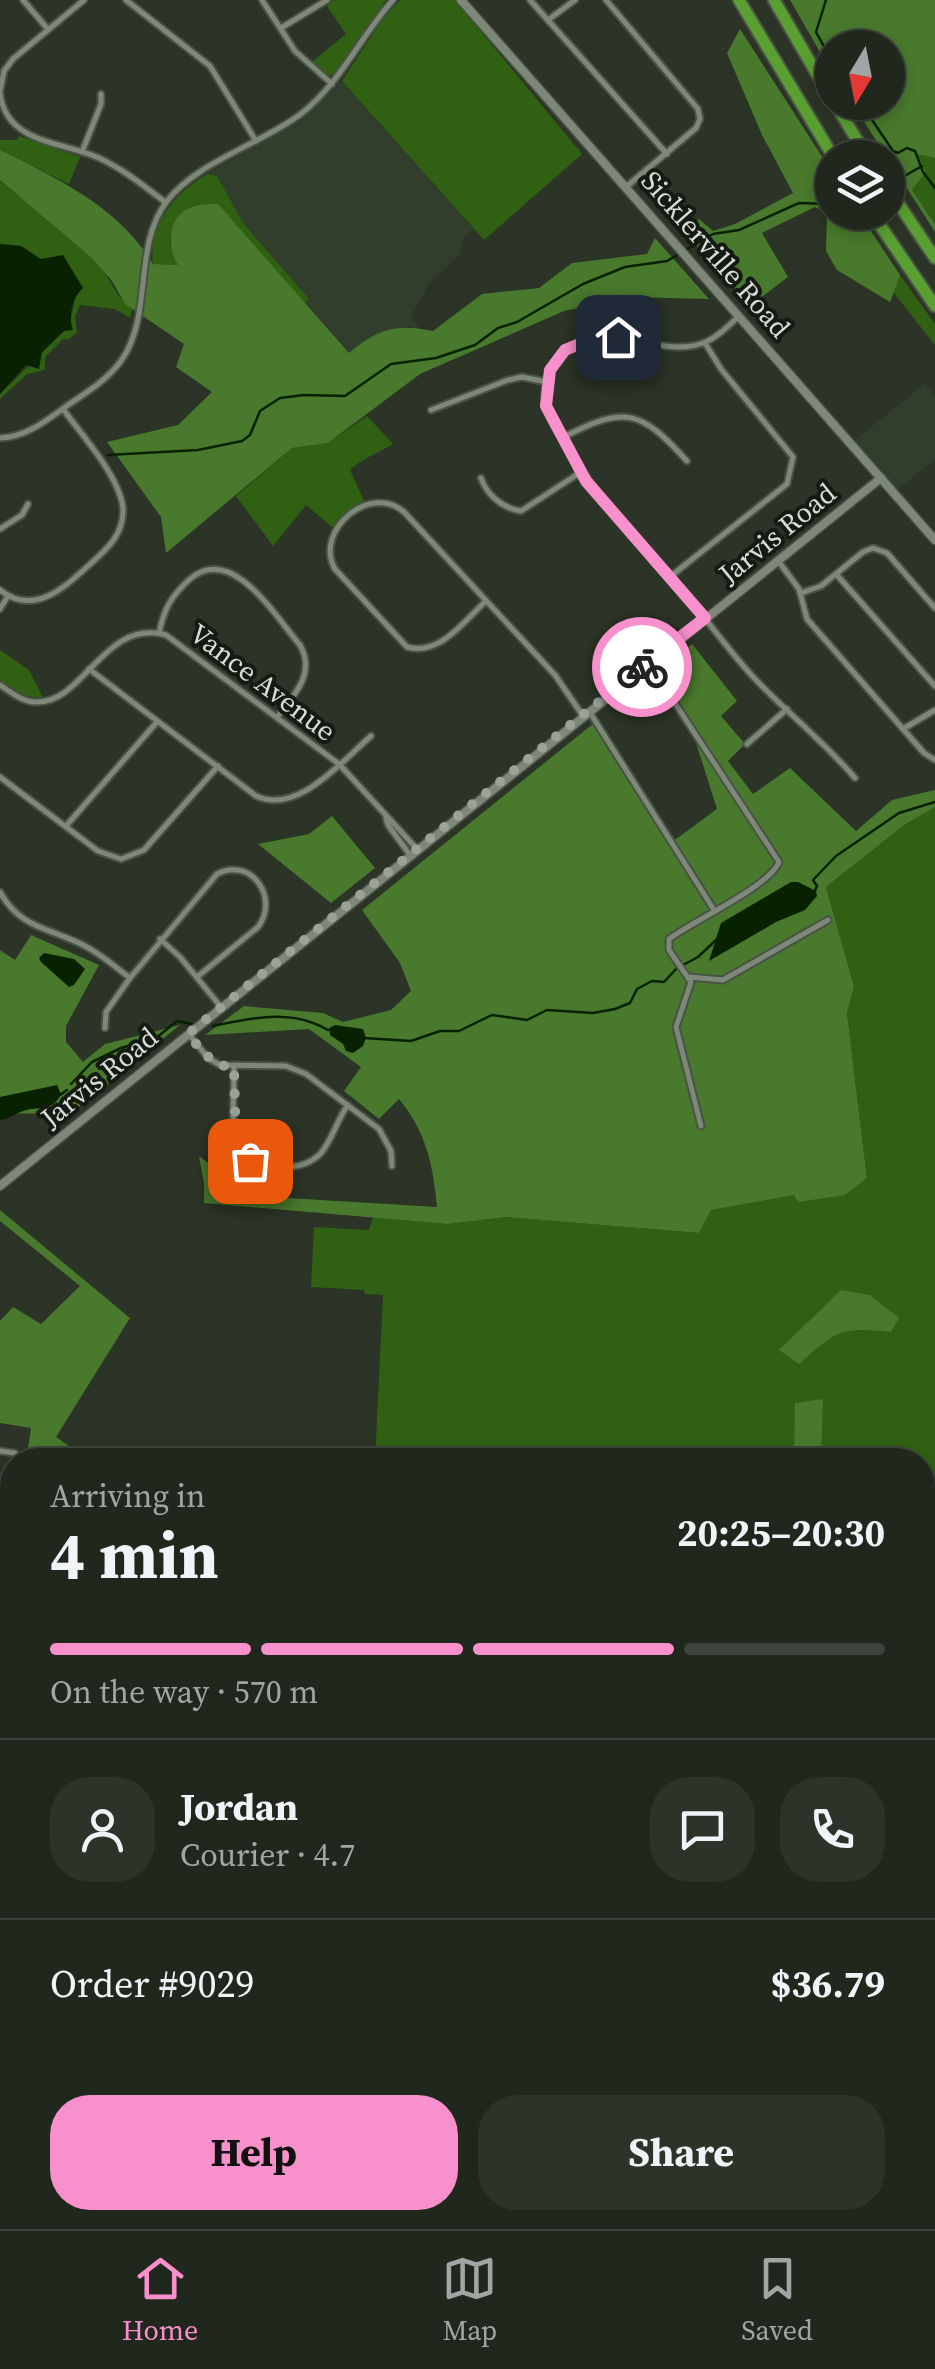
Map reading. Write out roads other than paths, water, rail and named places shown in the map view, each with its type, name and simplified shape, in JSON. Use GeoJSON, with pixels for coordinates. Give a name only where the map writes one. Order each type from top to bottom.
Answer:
{"type":"FeatureCollection","features":[{"type":"Feature","properties":{"kind":"highway"},"geometry":{"type":"LineString","coordinates":[[739,0],[823,140]]}},
{"type":"Feature","properties":{"kind":"highway"},"geometry":{"type":"LineString","coordinates":[[774,0],[815,70]]}},
{"type":"Feature","properties":{"kind":"highway"},"geometry":{"type":"LineString","coordinates":[[905,213],[935,258]]}},
{"type":"Feature","properties":{"kind":"highway"},"geometry":{"type":"LineString","coordinates":[[883,230],[935,306]]}},
{"type":"Feature","properties":{"kind":"street"},"geometry":{"type":"LineString","coordinates":[[23,0],[47,28]]}},
{"type":"Feature","properties":{"kind":"street"},"geometry":{"type":"LineString","coordinates":[[84,0],[12,59],[1,75],[0,92],[7,118],[20,130],[118,168],[166,203]]}},
{"type":"Feature","properties":{"kind":"street"},"geometry":{"type":"LineString","coordinates":[[126,0],[210,66],[256,141]]}},
{"type":"Feature","properties":{"kind":"street"},"geometry":{"type":"LineString","coordinates":[[262,0],[300,56],[332,84]]}},
{"type":"Feature","properties":{"kind":"street"},"geometry":{"type":"LineString","coordinates":[[281,28],[327,0]]}},
{"type":"Feature","properties":{"kind":"street"},"geometry":{"type":"LineString","coordinates":[[0,438],[29,432],[110,374],[136,330],[150,239],[166,203],[188,181],[299,115],[332,84],[393,0]]}},
{"type":"Feature","properties":{"kind":"street","name":"Sicklerville Road"},"geometry":{"type":"LineString","coordinates":[[462,0],[935,540]]}},
{"type":"Feature","properties":{"kind":"street"},"geometry":{"type":"LineString","coordinates":[[530,0],[667,154]]}},
{"type":"Feature","properties":{"kind":"street"},"geometry":{"type":"LineString","coordinates":[[548,20],[575,0]]}},
{"type":"Feature","properties":{"kind":"street"},"geometry":{"type":"LineString","coordinates":[[606,0],[698,109],[700,118],[696,128],[626,187]]}},
{"type":"Feature","properties":{"kind":"street"},"geometry":{"type":"LineString","coordinates":[[82,152],[101,104],[101,94]]}},
{"type":"Feature","properties":{"kind":"street"},"geometry":{"type":"LineString","coordinates":[[739,316],[706,342],[679,347],[618,337],[594,338],[565,350],[555,361],[547,382],[546,406],[598,496],[671,576],[756,680],[821,740],[855,778]]}},
{"type":"Feature","properties":{"kind":"street"},"geometry":{"type":"LineString","coordinates":[[671,576],[769,500],[787,484],[792,473],[793,457],[721,370],[706,342]]}},
{"type":"Feature","properties":{"kind":"street"},"geometry":{"type":"LineString","coordinates":[[431,410],[508,380],[522,377],[547,382]]}},
{"type":"Feature","properties":{"kind":"street"},"geometry":{"type":"LineString","coordinates":[[0,590],[8,596],[31,600],[55,594],[108,549],[121,526],[123,506],[118,488],[63,408]]}},
{"type":"Feature","properties":{"kind":"street"},"geometry":{"type":"LineString","coordinates":[[562,438],[600,419],[618,415],[652,426],[687,461]]}},
{"type":"Feature","properties":{"kind":"street"},"geometry":{"type":"LineString","coordinates":[[481,478],[500,503],[520,511],[581,472]]}},
{"type":"Feature","properties":{"kind":"street","name":"Jarvis Road"},"geometry":{"type":"LineString","coordinates":[[0,1185],[881,478]]}},
{"type":"Feature","properties":{"kind":"street"},"geometry":{"type":"LineString","coordinates":[[486,601],[438,645],[422,650],[407,647],[334,570],[329,541],[336,528],[364,505],[378,501],[400,508],[555,675],[586,713],[714,910]]}},
{"type":"Feature","properties":{"kind":"street"},"geometry":{"type":"LineString","coordinates":[[0,530],[22,515],[28,504]]}},
{"type":"Feature","properties":{"kind":"street"},"geometry":{"type":"LineString","coordinates":[[800,592],[821,586],[866,550],[880,550],[887,553],[935,608]]}},
{"type":"Feature","properties":{"kind":"street"},"geometry":{"type":"LineString","coordinates":[[779,562],[800,592],[807,619],[935,760]]}},
{"type":"Feature","properties":{"kind":"street"},"geometry":{"type":"LineString","coordinates":[[159,633],[168,602],[196,574],[217,568],[239,576],[305,654],[302,684],[278,717]]}},
{"type":"Feature","properties":{"kind":"street"},"geometry":{"type":"LineString","coordinates":[[836,574],[935,686]]}},
{"type":"Feature","properties":{"kind":"street"},"geometry":{"type":"LineString","coordinates":[[0,610],[8,596]]}},
{"type":"Feature","properties":{"kind":"street","name":"Vance Avenue"},"geometry":{"type":"LineString","coordinates":[[0,685],[21,699],[41,702],[56,697],[121,640],[137,634],[159,633],[339,764],[414,852]]}},
{"type":"Feature","properties":{"kind":"street"},"geometry":{"type":"LineString","coordinates":[[648,662],[777,856],[778,865],[763,880],[669,939],[669,950],[689,977],[690,988],[676,1027],[701,1126]]}},
{"type":"Feature","properties":{"kind":"street"},"geometry":{"type":"LineString","coordinates":[[89,669],[256,796],[275,802],[295,797],[371,736]]}},
{"type":"Feature","properties":{"kind":"street"},"geometry":{"type":"LineString","coordinates":[[746,744],[787,709]]}},
{"type":"Feature","properties":{"kind":"street"},"geometry":{"type":"LineString","coordinates":[[903,729],[935,710]]}},
{"type":"Feature","properties":{"kind":"street"},"geometry":{"type":"LineString","coordinates":[[66,826],[158,722]]}},
{"type":"Feature","properties":{"kind":"street"},"geometry":{"type":"LineString","coordinates":[[0,777],[105,856],[121,859],[136,856],[218,766]]}},
{"type":"Feature","properties":{"kind":"street"},"geometry":{"type":"LineString","coordinates":[[106,1028],[106,1012],[160,939],[220,872],[240,870],[260,884],[268,904],[262,923],[197,978]]}},
{"type":"Feature","properties":{"kind":"street"},"geometry":{"type":"LineString","coordinates":[[0,892],[27,923],[82,944],[130,978]]}},
{"type":"Feature","properties":{"kind":"street"},"geometry":{"type":"LineString","coordinates":[[689,977],[722,980],[828,920]]}},
{"type":"Feature","properties":{"kind":"street"},"geometry":{"type":"LineString","coordinates":[[160,939],[222,1007]]}},
{"type":"Feature","properties":{"kind":"street"},"geometry":{"type":"LineString","coordinates":[[188,1034],[220,1066],[290,1067],[306,1074],[381,1132],[392,1151],[392,1166]]}},
{"type":"Feature","properties":{"kind":"street"},"geometry":{"type":"LineString","coordinates":[[234,1068],[236,1142],[242,1154],[254,1163],[290,1167],[313,1160],[324,1150],[348,1106]]}},
{"type":"Feature","properties":{"kind":"waterway"},"geometry":{"type":"LineString","coordinates":[[817,30],[826,0]]}},
{"type":"Feature","properties":{"kind":"waterway"},"geometry":{"type":"LineString","coordinates":[[872,120],[893,151],[915,151],[935,188]]}},
{"type":"Feature","properties":{"kind":"waterway"},"geometry":{"type":"LineString","coordinates":[[905,176],[922,166]]}},
{"type":"Feature","properties":{"kind":"waterway"},"geometry":{"type":"LineString","coordinates":[[687,249],[713,234],[739,230],[799,203],[815,203]]}},
{"type":"Feature","properties":{"kind":"waterway"},"geometry":{"type":"LineString","coordinates":[[108,455],[198,450],[242,441],[250,435],[260,411],[280,398],[345,396],[391,364],[436,358],[475,345],[498,328],[517,322],[583,284],[625,267],[667,261],[679,254]]}},
{"type":"Feature","properties":{"kind":"waterway"},"geometry":{"type":"LineString","coordinates":[[814,893],[817,886],[813,880],[836,856],[899,813],[935,802]]}},
{"type":"Feature","properties":{"kind":"waterway"},"geometry":{"type":"LineString","coordinates":[[683,965],[717,939]]}},
{"type":"Feature","properties":{"kind":"waterway"},"geometry":{"type":"LineString","coordinates":[[364,1038],[411,1041],[440,1031],[459,1031],[492,1015],[527,1020],[547,1010],[593,1013],[615,1009],[630,1003],[637,989],[652,981],[664,982],[677,968]]}},
{"type":"Feature","properties":{"kind":"waterway"},"geometry":{"type":"LineString","coordinates":[[213,1026],[286,1017],[328,1030]]}},
{"type":"Feature","properties":{"kind":"waterway"},"geometry":{"type":"LineString","coordinates":[[71,1084],[92,1062],[156,1038],[177,1021],[192,1024]]}},
{"type":"Feature","properties":{"kind":"waterway"},"geometry":{"type":"LineString","coordinates":[[60,1095],[67,1090]]}}]}
